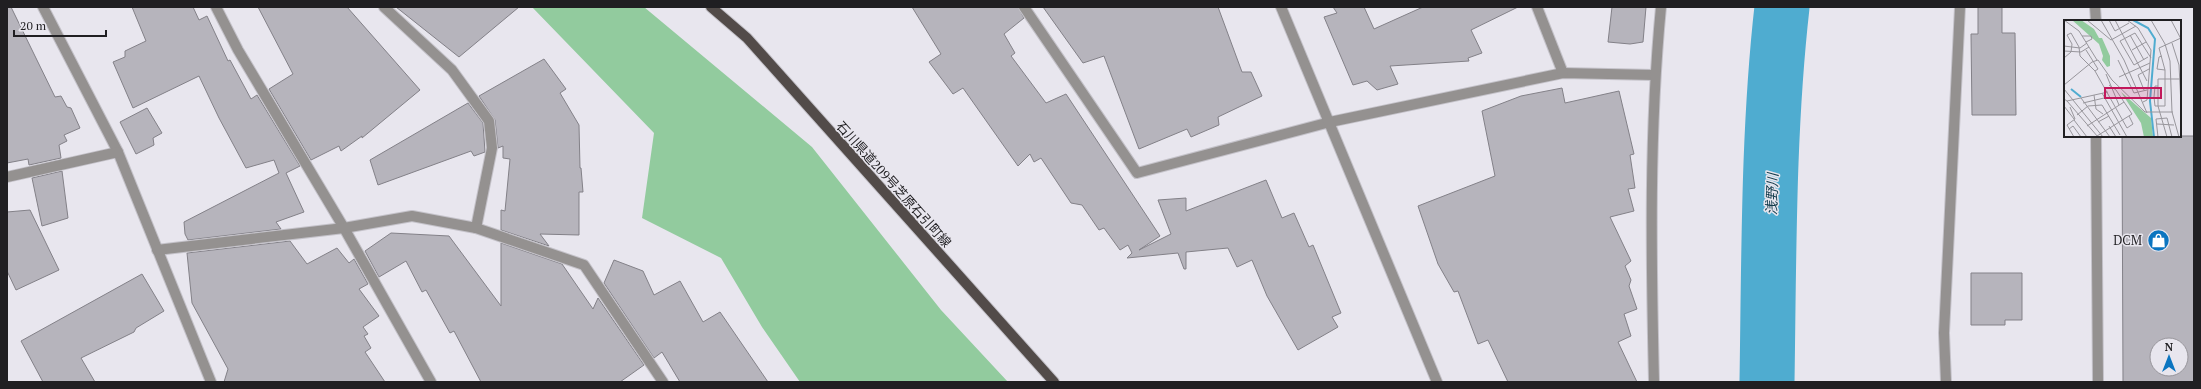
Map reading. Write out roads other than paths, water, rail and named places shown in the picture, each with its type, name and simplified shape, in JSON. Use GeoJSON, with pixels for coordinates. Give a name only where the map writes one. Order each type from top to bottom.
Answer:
{"type":"FeatureCollection","features":[{"type":"Feature","properties":{"kind":"main road","name":"石川県道209号芝原石引町線"},"geometry":{"type":"LineString","coordinates":[[712,7],[747,38],[1054,382]]}},
{"type":"Feature","properties":{"kind":"street"},"geometry":{"type":"LineString","coordinates":[[43,7],[118,152],[211,382]]}},
{"type":"Feature","properties":{"kind":"street"},"geometry":{"type":"LineString","coordinates":[[216,7],[238,50],[344,228],[431,382]]}},
{"type":"Feature","properties":{"kind":"street"},"geometry":{"type":"LineString","coordinates":[[384,7],[452,70],[489,121],[492,148],[476,228]]}},
{"type":"Feature","properties":{"kind":"street"},"geometry":{"type":"LineString","coordinates":[[1024,7],[1137,173],[1330,122],[1563,73],[1654,75]]}},
{"type":"Feature","properties":{"kind":"street"},"geometry":{"type":"LineString","coordinates":[[1281,7],[1437,382]]}},
{"type":"Feature","properties":{"kind":"street"},"geometry":{"type":"LineString","coordinates":[[1537,7],[1563,73]]}},
{"type":"Feature","properties":{"kind":"street"},"geometry":{"type":"LineString","coordinates":[[1654,382],[1652,279],[1654,75],[1661,7]]}},
{"type":"Feature","properties":{"kind":"street"},"geometry":{"type":"LineString","coordinates":[[1946,382],[1944,333],[1960,7]]}},
{"type":"Feature","properties":{"kind":"street"},"geometry":{"type":"LineString","coordinates":[[2096,7],[2096,20]]}},
{"type":"Feature","properties":{"kind":"street"},"geometry":{"type":"LineString","coordinates":[[2096,137],[2098,382]]}},
{"type":"Feature","properties":{"kind":"street"},"geometry":{"type":"LineString","coordinates":[[7,177],[118,152]]}},
{"type":"Feature","properties":{"kind":"street"},"geometry":{"type":"LineString","coordinates":[[157,250],[344,228],[412,216],[476,228],[584,265],[663,382]]}},
{"type":"Feature","properties":{"kind":"waterway","name":"浅野川"},"geometry":{"type":"LineString","coordinates":[[1767,382],[1772,147],[1777,54],[1782,7]]}},
{"type":"Feature","properties":{"kind":"place","name":"DCM"},"geometry":{"type":"Point","coordinates":[2158,240]}}]}
